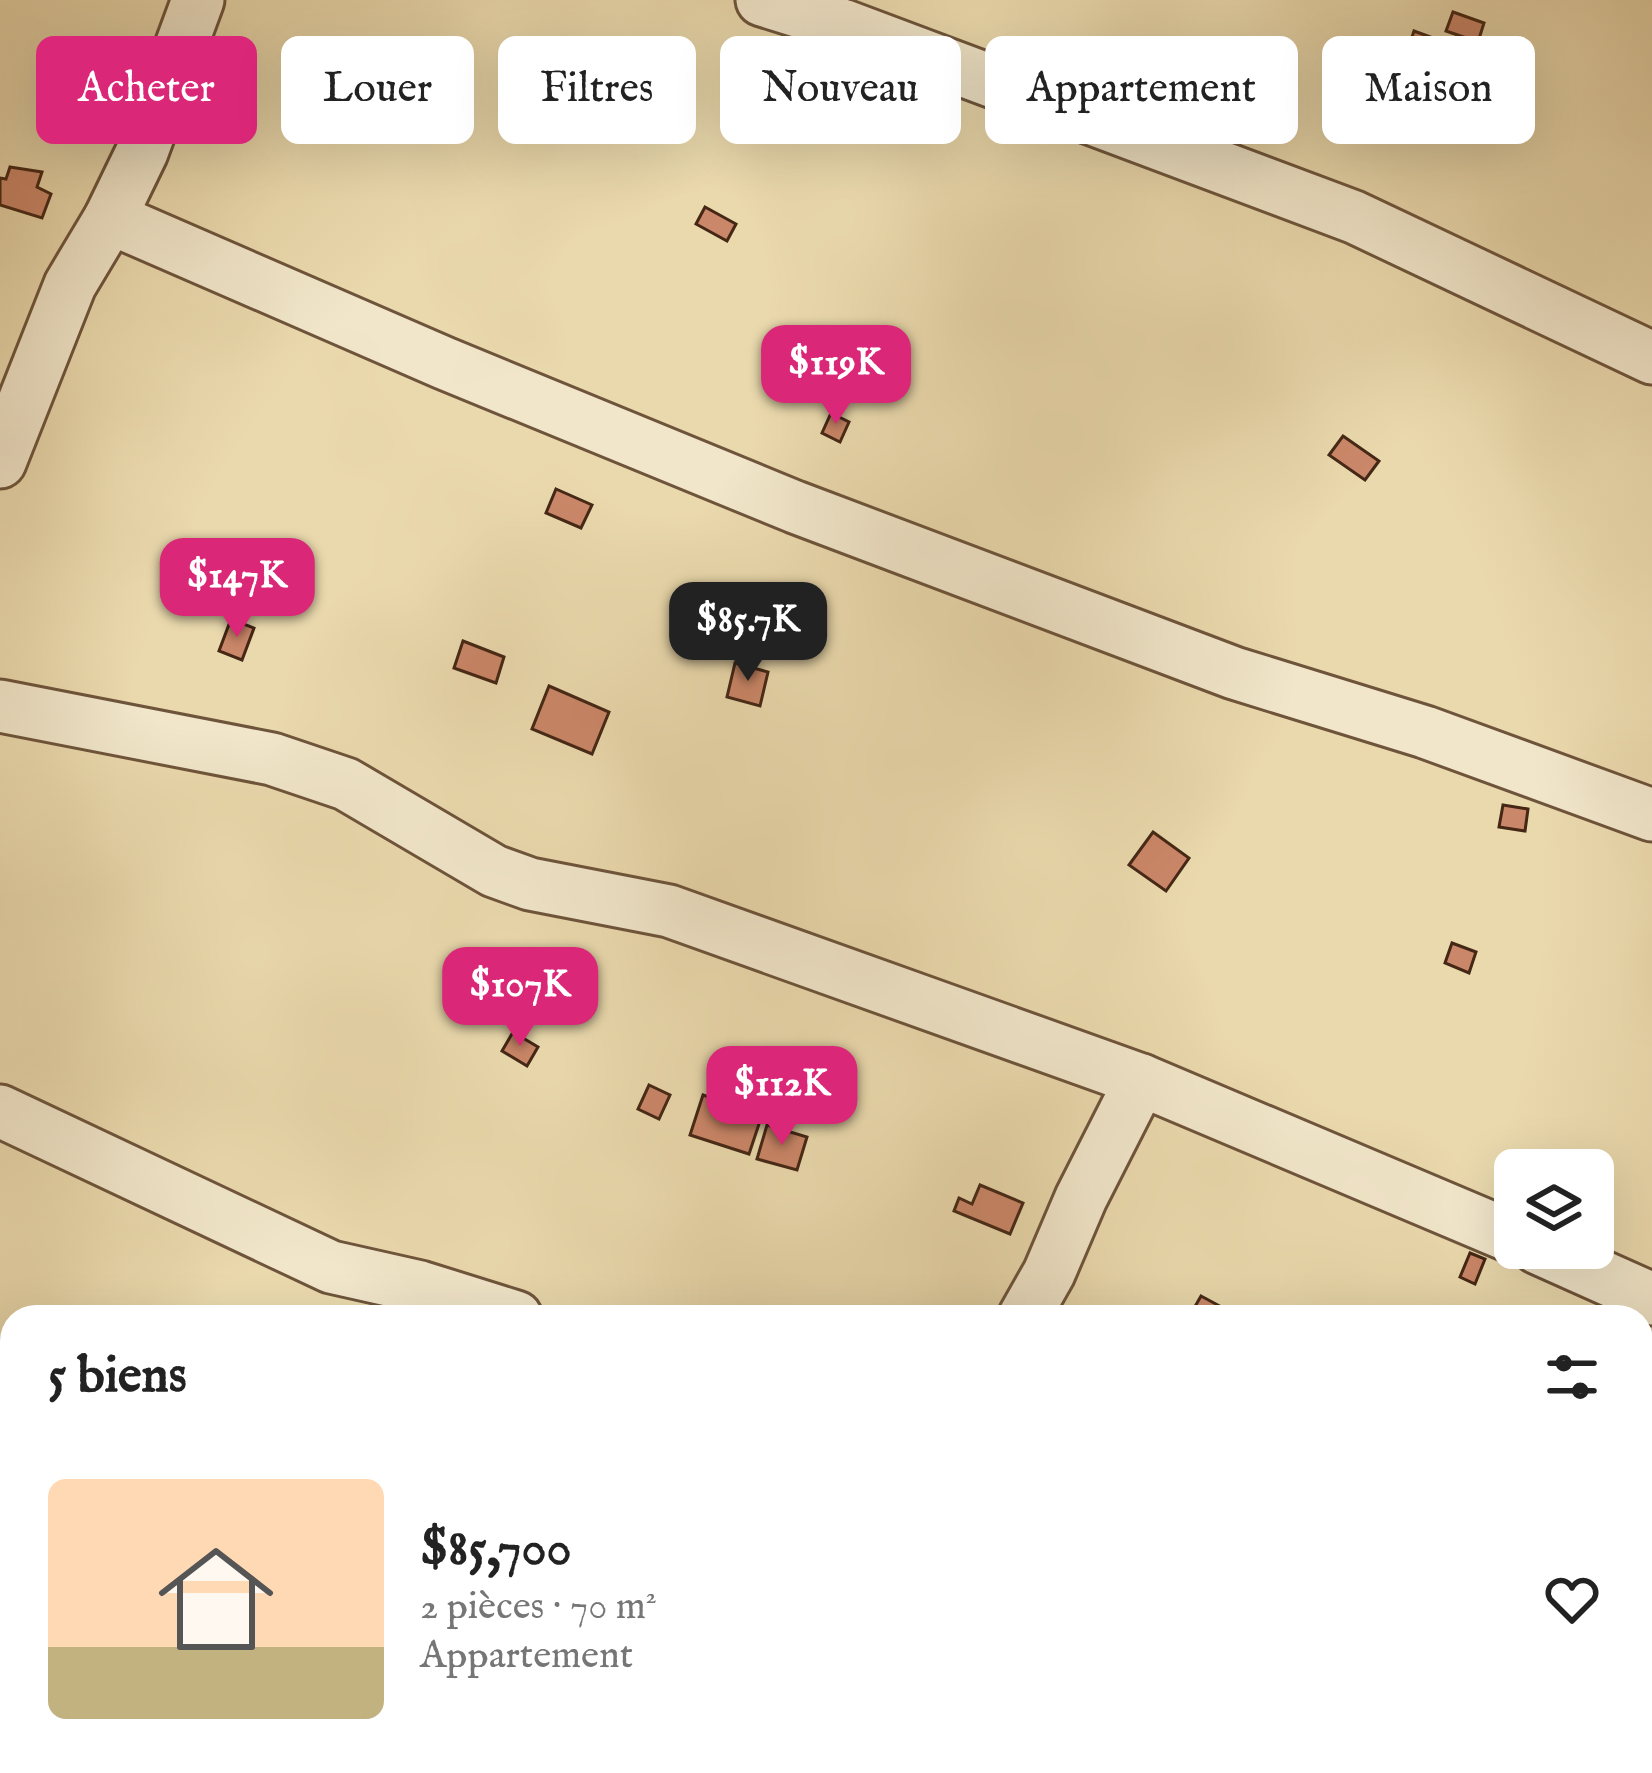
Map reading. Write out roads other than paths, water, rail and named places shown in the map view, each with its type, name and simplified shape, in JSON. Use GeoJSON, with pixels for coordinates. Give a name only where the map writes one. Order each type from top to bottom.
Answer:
{"type":"FeatureCollection","features":[{"type":"Feature","properties":{"kind":"street"},"geometry":{"type":"LineString","coordinates":[[0,462],[18,361],[110,218],[142,152],[198,0]]}},
{"type":"Feature","properties":{"kind":"street"},"geometry":{"type":"LineString","coordinates":[[762,0],[842,25],[1354,217],[1652,358]]}},
{"type":"Feature","properties":{"kind":"street"},"geometry":{"type":"LineString","coordinates":[[110,218],[795,507],[1234,673],[1425,732],[1652,815]]}},
{"type":"Feature","properties":{"kind":"street"},"geometry":{"type":"LineString","coordinates":[[0,706],[272,759],[313,772],[346,784],[454,850],[530,884],[669,911],[1141,1080],[1494,1229]]}},
{"type":"Feature","properties":{"kind":"street"},"geometry":{"type":"LineString","coordinates":[[1031,1305],[1141,1080]]}},
{"type":"Feature","properties":{"kind":"street"},"geometry":{"type":"LineString","coordinates":[[0,1111],[331,1267],[479,1305]]}},
{"type":"Feature","properties":{"kind":"street"},"geometry":{"type":"LineString","coordinates":[[1585,1269],[1652,1299]]}}]}
